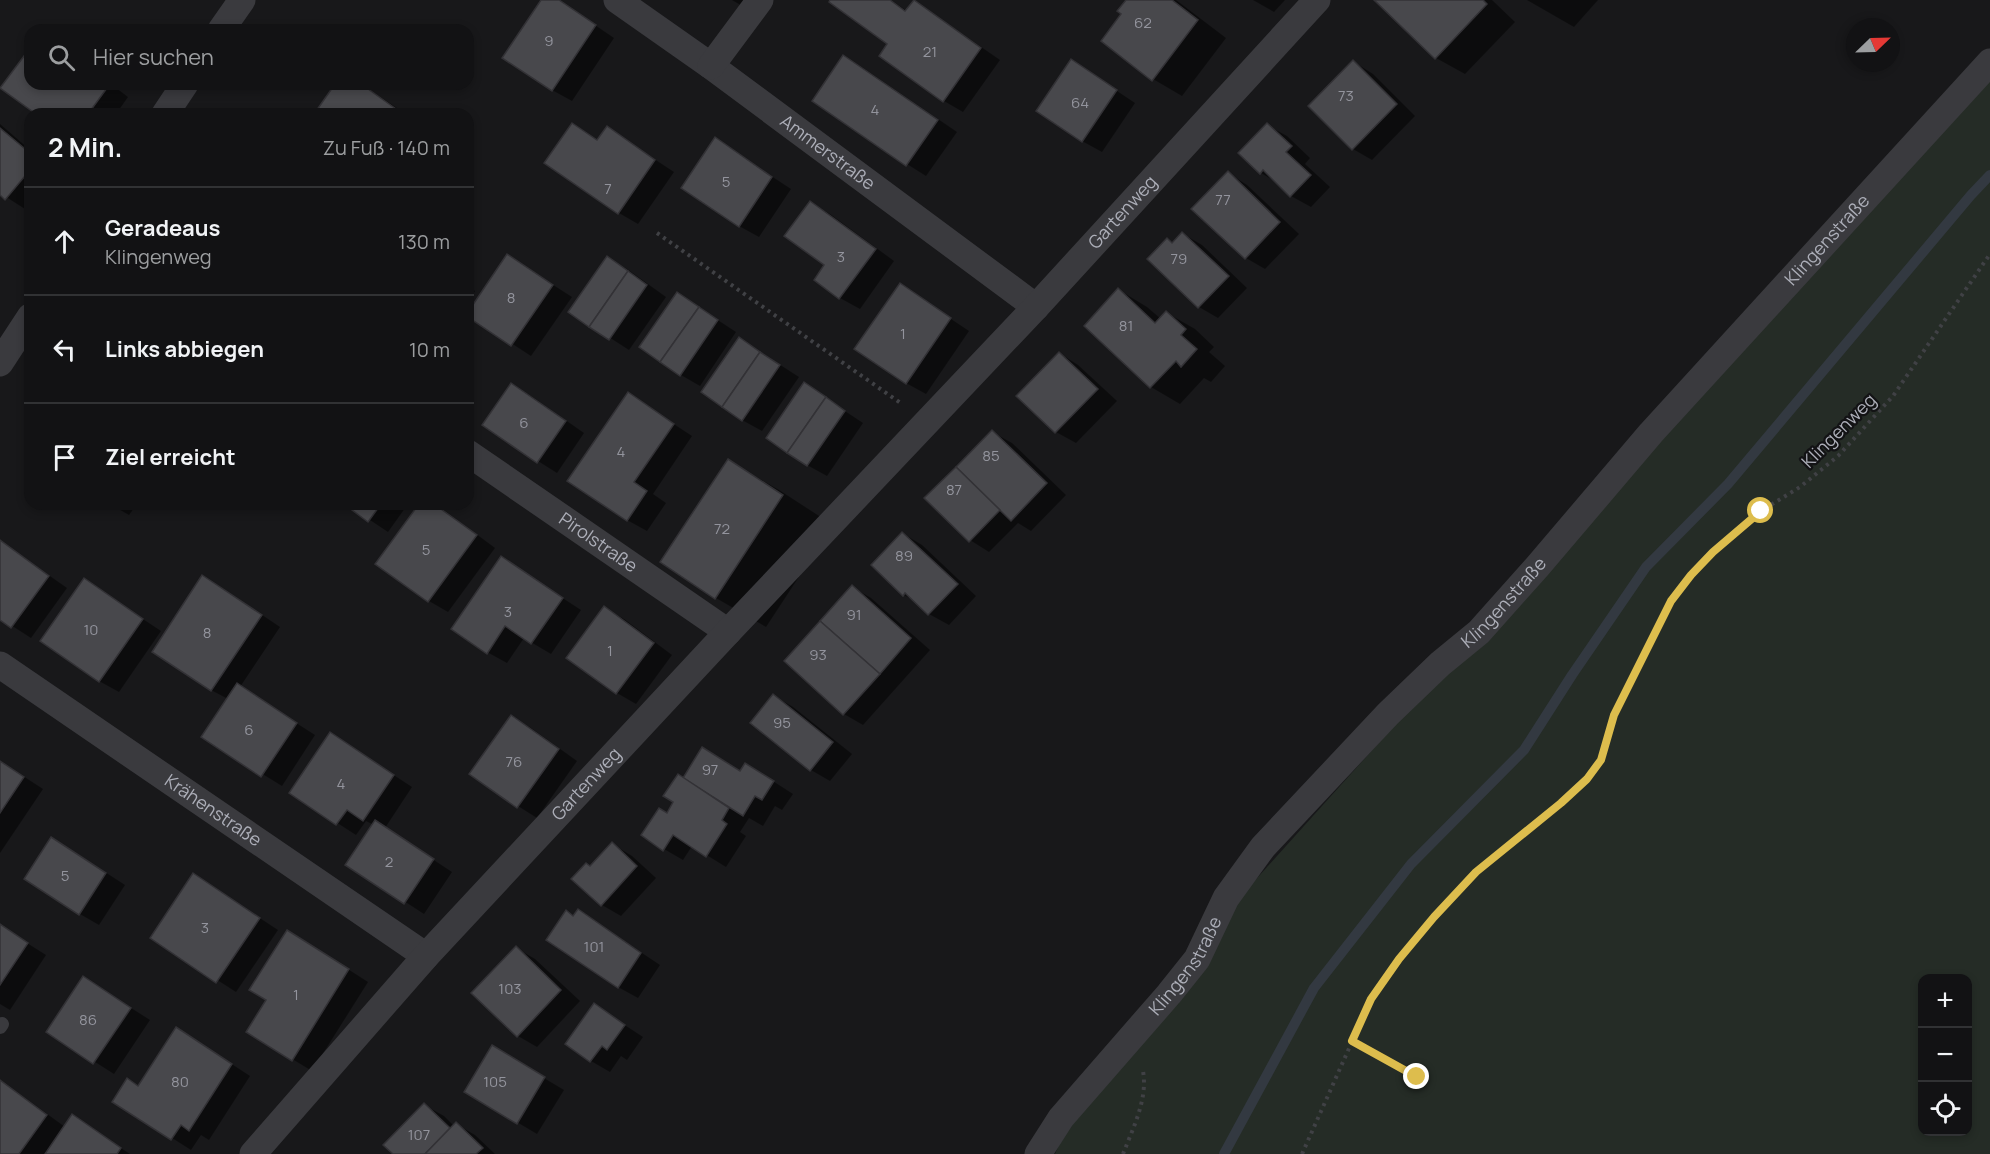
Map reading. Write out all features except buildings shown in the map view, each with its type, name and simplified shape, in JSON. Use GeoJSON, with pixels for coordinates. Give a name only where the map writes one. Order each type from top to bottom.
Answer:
{"type":"FeatureCollection","features":[{"type":"Feature","properties":{"kind":"street"},"geometry":{"type":"LineString","coordinates":[[225,24],[242,0]]}},
{"type":"Feature","properties":{"kind":"street","name":"Ammerstraße"},"geometry":{"type":"LineString","coordinates":[[617,0],[711,66],[1036,307]]}},
{"type":"Feature","properties":{"kind":"street"},"geometry":{"type":"LineString","coordinates":[[711,66],[760,0]]}},
{"type":"Feature","properties":{"kind":"street","name":"Gartenweg"},"geometry":{"type":"LineString","coordinates":[[253,1154],[426,956],[728,632],[1036,307],[1317,0]]}},
{"type":"Feature","properties":{"kind":"street","name":"Klingenstraße"},"geometry":{"type":"LineString","coordinates":[[1038,1154],[1061,1118],[1197,959],[1226,898],[1263,847],[1388,714],[1440,664],[1479,632],[1651,433],[1990,63]]}},
{"type":"Feature","properties":{"kind":"street"},"geometry":{"type":"LineString","coordinates":[[169,108],[181,90]]}},
{"type":"Feature","properties":{"kind":"street"},"geometry":{"type":"LineString","coordinates":[[0,363],[24,326]]}},
{"type":"Feature","properties":{"kind":"street","name":"Pirolstraße"},"geometry":{"type":"LineString","coordinates":[[474,457],[728,632]]}},
{"type":"Feature","properties":{"kind":"street","name":"Krähenstraße"},"geometry":{"type":"LineString","coordinates":[[0,665],[426,956]]}},
{"type":"Feature","properties":{"kind":"path"},"geometry":{"type":"LineString","coordinates":[[657,233],[927,421]]}},
{"type":"Feature","properties":{"kind":"path","name":"Klingenweg"},"geometry":{"type":"LineString","coordinates":[[1302,1154],[1371,999],[1399,959],[1476,872],[1561,803],[1587,779],[1601,760],[1614,715],[1671,601],[1713,552],[1761,511],[1800,487],[1838,456],[1893,396],[1990,254]]}},
{"type":"Feature","properties":{"kind":"path"},"geometry":{"type":"LineString","coordinates":[[1352,1041],[1417,1077]]}},
{"type":"Feature","properties":{"kind":"path"},"geometry":{"type":"LineString","coordinates":[[1123,1154],[1140,1109],[1144,1078],[1141,1061],[1126,1043]]}},
{"type":"Feature","properties":{"kind":"shaded area"},"geometry":{"type":"Polygon","coordinates":[[[1990,64],[1990,1154],[1055,1154],[1068,1124],[1159,987],[1990,64]]]}},
{"type":"Feature","properties":{"kind":"waterway"},"geometry":{"type":"LineString","coordinates":[[1224,1154],[1314,988],[1411,864],[1524,750],[1646,567],[1728,484],[1990,175]]}},
{"type":"Feature","properties":{"kind":"route"},"geometry":{"type":"LineString","coordinates":[[1417,1077],[1352,1041],[1371,999],[1399,959],[1476,872],[1587,779],[1601,760],[1614,715],[1671,601],[1713,552],[1761,511]]}}]}
